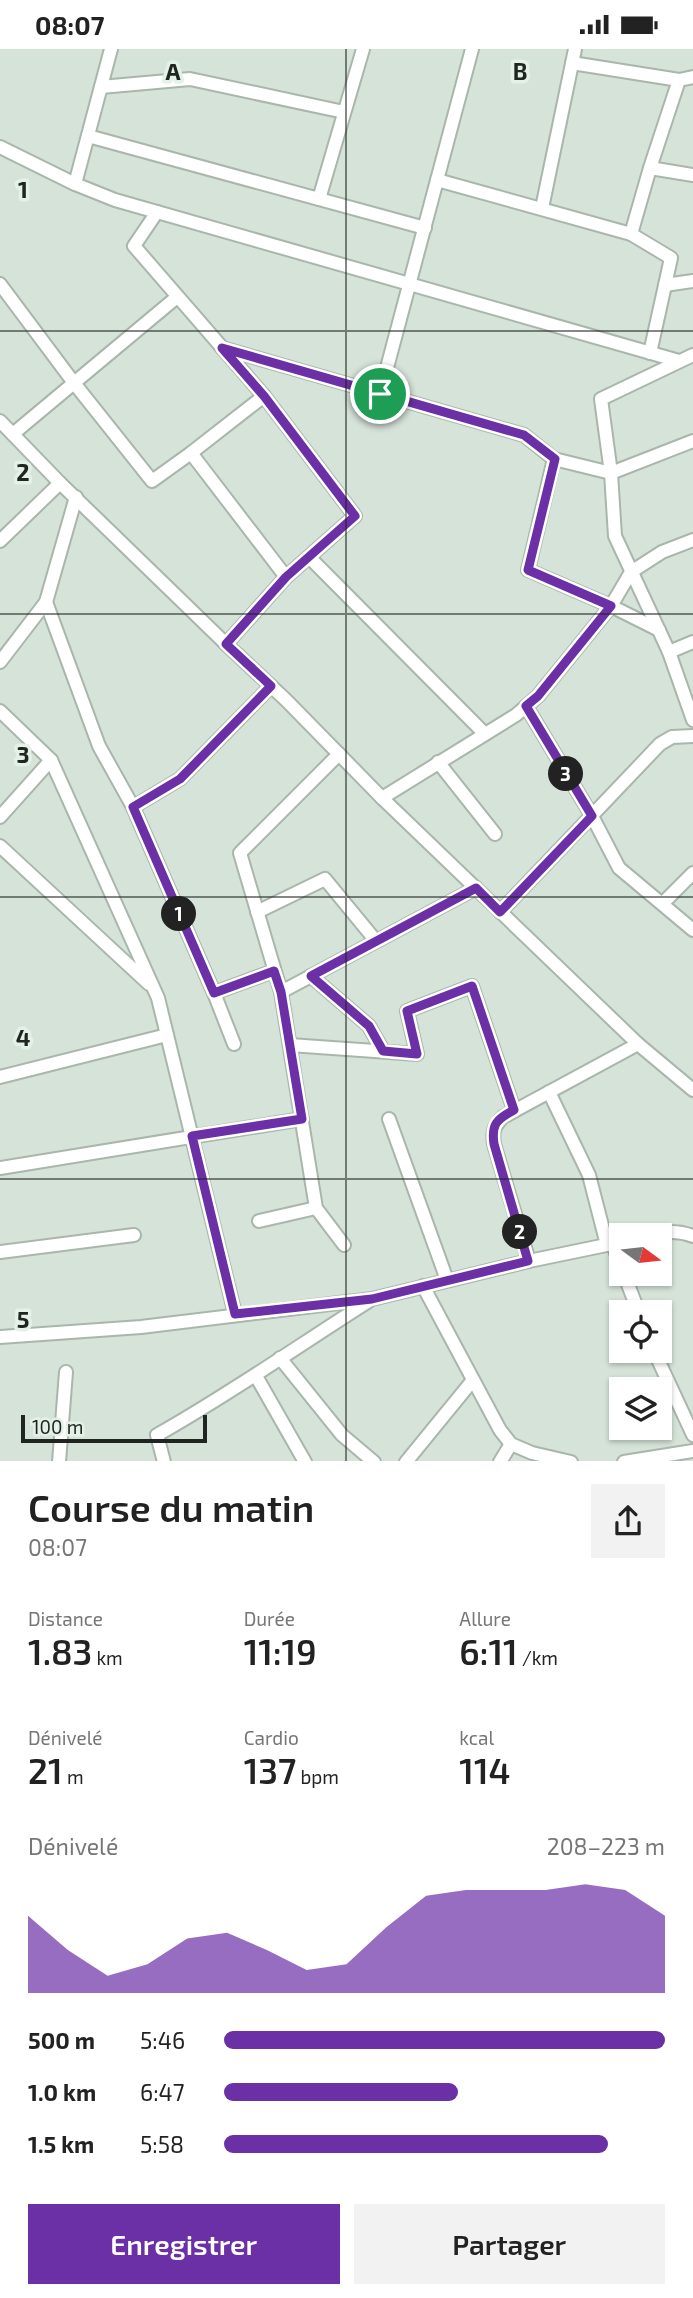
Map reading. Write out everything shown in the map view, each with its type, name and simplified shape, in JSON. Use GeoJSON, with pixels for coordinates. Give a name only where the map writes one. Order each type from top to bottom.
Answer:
{"type":"FeatureCollection","features":[{"type":"Feature","properties":{"kind":"street"},"geometry":{"type":"LineString","coordinates":[[75,184],[111,49]]}},
{"type":"Feature","properties":{"kind":"street"},"geometry":{"type":"LineString","coordinates":[[319,199],[363,49]]}},
{"type":"Feature","properties":{"kind":"street"},"geometry":{"type":"LineString","coordinates":[[380,394],[471,49]]}},
{"type":"Feature","properties":{"kind":"street"},"geometry":{"type":"LineString","coordinates":[[542,208],[575,49]]}},
{"type":"Feature","properties":{"kind":"street"},"geometry":{"type":"LineString","coordinates":[[572,63],[679,80],[693,77]]}},
{"type":"Feature","properties":{"kind":"street"},"geometry":{"type":"LineString","coordinates":[[101,87],[190,79],[344,112]]}},
{"type":"Feature","properties":{"kind":"street"},"geometry":{"type":"LineString","coordinates":[[631,234],[679,80]]}},
{"type":"Feature","properties":{"kind":"street"},"geometry":{"type":"LineString","coordinates":[[88,137],[425,228]]}},
{"type":"Feature","properties":{"kind":"street"},"geometry":{"type":"LineString","coordinates":[[0,147],[75,184],[115,200],[679,361]]}},
{"type":"Feature","properties":{"kind":"street"},"geometry":{"type":"LineString","coordinates":[[650,168],[693,175]]}},
{"type":"Feature","properties":{"kind":"street"},"geometry":{"type":"LineString","coordinates":[[437,180],[631,234],[671,258],[650,352]]}},
{"type":"Feature","properties":{"kind":"street"},"geometry":{"type":"LineString","coordinates":[[157,212],[134,246],[264,396],[355,516],[286,577],[226,644]]}},
{"type":"Feature","properties":{"kind":"street"},"geometry":{"type":"LineString","coordinates":[[665,285],[693,281]]}},
{"type":"Feature","properties":{"kind":"street"},"geometry":{"type":"LineString","coordinates":[[0,284],[152,481],[264,396]]}},
{"type":"Feature","properties":{"kind":"street"},"geometry":{"type":"LineString","coordinates":[[14,433],[177,297]]}},
{"type":"Feature","properties":{"kind":"street"},"geometry":{"type":"LineString","coordinates":[[222,348],[524,435],[555,459],[611,473],[693,441]]}},
{"type":"Feature","properties":{"kind":"street"},"geometry":{"type":"LineString","coordinates":[[693,355],[601,399],[611,473],[615,535],[669,652],[693,720]]}},
{"type":"Feature","properties":{"kind":"street"},"geometry":{"type":"LineString","coordinates":[[0,421],[60,483],[500,912],[638,1044],[693,1090]]}},
{"type":"Feature","properties":{"kind":"street"},"geometry":{"type":"LineString","coordinates":[[191,453],[286,577]]}},
{"type":"Feature","properties":{"kind":"street"},"geometry":{"type":"LineString","coordinates":[[555,459],[528,570],[659,630]]}},
{"type":"Feature","properties":{"kind":"street"},"geometry":{"type":"LineString","coordinates":[[0,541],[60,483]]}},
{"type":"Feature","properties":{"kind":"street"},"geometry":{"type":"LineString","coordinates":[[0,661],[46,602],[76,497]]}},
{"type":"Feature","properties":{"kind":"street"},"geometry":{"type":"LineString","coordinates":[[382,798],[516,715],[538,696],[611,606],[631,572],[662,552],[693,540]]}},
{"type":"Feature","properties":{"kind":"street"},"geometry":{"type":"LineString","coordinates":[[310,558],[485,734]]}},
{"type":"Feature","properties":{"kind":"street"},"geometry":{"type":"LineString","coordinates":[[46,602],[99,746],[133,807],[234,1044]]}},
{"type":"Feature","properties":{"kind":"street"},"geometry":{"type":"LineString","coordinates":[[669,652],[693,642]]}},
{"type":"Feature","properties":{"kind":"street"},"geometry":{"type":"LineString","coordinates":[[133,807],[180,779],[271,686]]}},
{"type":"Feature","properties":{"kind":"street"},"geometry":{"type":"LineString","coordinates":[[526,706],[592,816],[619,868],[693,930]]}},
{"type":"Feature","properties":{"kind":"street"},"geometry":{"type":"LineString","coordinates":[[0,711],[51,760],[153,987],[235,1314]]}},
{"type":"Feature","properties":{"kind":"street"},"geometry":{"type":"LineString","coordinates":[[500,912],[660,744],[672,737],[693,736]]}},
{"type":"Feature","properties":{"kind":"street"},"geometry":{"type":"LineString","coordinates":[[339,754],[240,853],[281,992],[316,1208],[344,1245]]}},
{"type":"Feature","properties":{"kind":"street"},"geometry":{"type":"LineString","coordinates":[[0,817],[51,760]]}},
{"type":"Feature","properties":{"kind":"street"},"geometry":{"type":"LineString","coordinates":[[438,762],[495,834]]}},
{"type":"Feature","properties":{"kind":"street"},"geometry":{"type":"LineString","coordinates":[[0,846],[153,987]]}},
{"type":"Feature","properties":{"kind":"street"},"geometry":{"type":"LineString","coordinates":[[663,903],[693,873]]}},
{"type":"Feature","properties":{"kind":"street"},"geometry":{"type":"LineString","coordinates":[[257,912],[325,879],[376,941]]}},
{"type":"Feature","properties":{"kind":"street"},"geometry":{"type":"LineString","coordinates":[[281,992],[476,888]]}},
{"type":"Feature","properties":{"kind":"street"},"geometry":{"type":"LineString","coordinates":[[214,993],[274,971]]}},
{"type":"Feature","properties":{"kind":"street"},"geometry":{"type":"LineString","coordinates":[[311,976],[369,1026],[383,1051]]}},
{"type":"Feature","properties":{"kind":"street"},"geometry":{"type":"LineString","coordinates":[[290,1045],[417,1054],[407,1011],[472,986],[514,1110]]}},
{"type":"Feature","properties":{"kind":"street"},"geometry":{"type":"LineString","coordinates":[[0,1077],[167,1035]]}},
{"type":"Feature","properties":{"kind":"street"},"geometry":{"type":"LineString","coordinates":[[528,1261],[494,1144],[492,1132],[495,1124],[514,1110],[638,1044]]}},
{"type":"Feature","properties":{"kind":"street"},"geometry":{"type":"LineString","coordinates":[[549,1092],[589,1175],[609,1230]]}},
{"type":"Feature","properties":{"kind":"street"},"geometry":{"type":"LineString","coordinates":[[0,1168],[302,1119]]}},
{"type":"Feature","properties":{"kind":"street"},"geometry":{"type":"LineString","coordinates":[[389,1119],[447,1280]]}},
{"type":"Feature","properties":{"kind":"street"},"geometry":{"type":"LineString","coordinates":[[259,1221],[316,1208]]}},
{"type":"Feature","properties":{"kind":"street"},"geometry":{"type":"LineString","coordinates":[[672,1231],[693,1236]]}},
{"type":"Feature","properties":{"kind":"street"},"geometry":{"type":"LineString","coordinates":[[0,1252],[134,1235]]}},
{"type":"Feature","properties":{"kind":"street"},"geometry":{"type":"LineString","coordinates":[[0,1337],[141,1327],[372,1299],[528,1261],[609,1245]]}},
{"type":"Feature","properties":{"kind":"street"},"geometry":{"type":"LineString","coordinates":[[423,1286],[500,1430],[511,1444],[532,1453],[571,1461]]}},
{"type":"Feature","properties":{"kind":"street"},"geometry":{"type":"LineString","coordinates":[[164,1461],[157,1435],[256,1376],[372,1299]]}},
{"type":"Feature","properties":{"kind":"street"},"geometry":{"type":"LineString","coordinates":[[280,1358],[342,1435],[374,1461]]}},
{"type":"Feature","properties":{"kind":"street"},"geometry":{"type":"LineString","coordinates":[[660,1363],[693,1435]]}},
{"type":"Feature","properties":{"kind":"street"},"geometry":{"type":"LineString","coordinates":[[58,1461],[66,1372]]}},
{"type":"Feature","properties":{"kind":"street"},"geometry":{"type":"LineString","coordinates":[[256,1376],[305,1461]]}},
{"type":"Feature","properties":{"kind":"street"},"geometry":{"type":"LineString","coordinates":[[405,1461],[473,1380]]}},
{"type":"Feature","properties":{"kind":"street"},"geometry":{"type":"LineString","coordinates":[[500,1461],[511,1444]]}},
{"type":"Feature","properties":{"kind":"street"},"geometry":{"type":"LineString","coordinates":[[624,1461],[693,1451]]}},
{"type":"Feature","properties":{"kind":"route"},"geometry":{"type":"LineString","coordinates":[[222,348],[380,394],[524,435],[555,459],[528,570],[611,606],[538,696],[526,706],[592,816],[500,912],[476,888],[311,976],[369,1026],[383,1051],[417,1054],[407,1011],[472,986],[514,1110],[495,1124],[492,1132],[528,1261],[372,1299],[235,1314],[192,1136],[302,1119],[281,992],[274,971],[214,993],[133,807],[180,779],[271,686],[226,644],[286,577],[355,516],[264,396],[222,348]]}}]}
